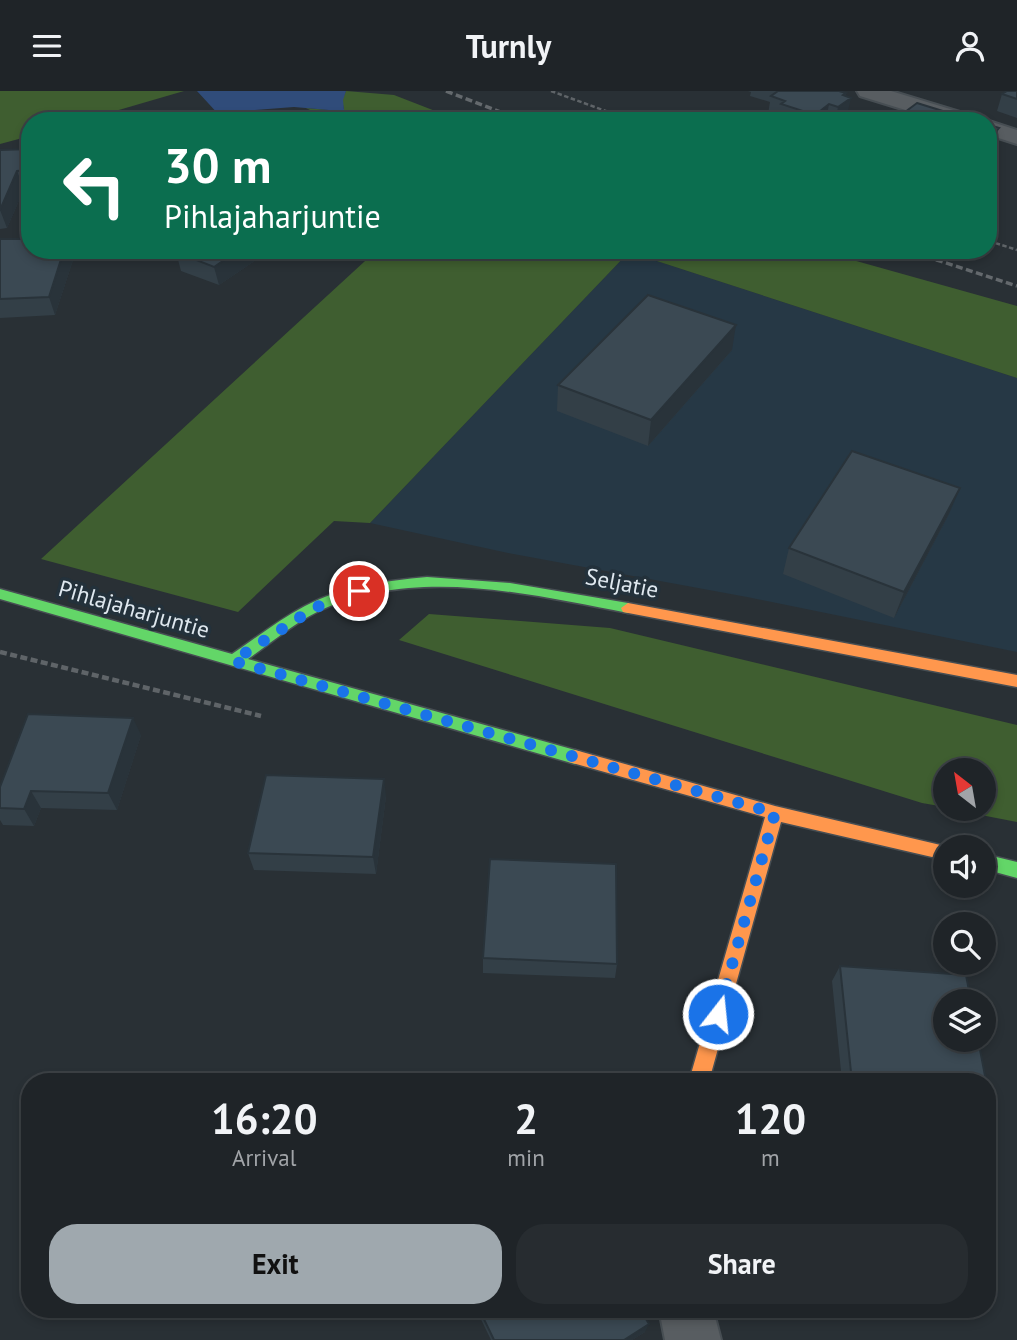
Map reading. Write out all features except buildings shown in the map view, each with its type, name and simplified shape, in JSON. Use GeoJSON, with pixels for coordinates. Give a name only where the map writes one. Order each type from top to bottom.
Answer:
{"type":"FeatureCollection","features":[{"type":"Feature","properties":{"kind":"street"},"geometry":{"type":"LineString","coordinates":[[868,91],[936,112]]}},
{"type":"Feature","properties":{"kind":"street"},"geometry":{"type":"LineString","coordinates":[[997,131],[1017,137]]}},
{"type":"Feature","properties":{"kind":"street","name":"Seljatie"},"geometry":{"type":"LineString","coordinates":[[233,661],[314,608],[359,591],[407,583],[512,586],[1017,681]]}},
{"type":"Feature","properties":{"kind":"street","name":"Pihlajaharjuntie"},"geometry":{"type":"LineString","coordinates":[[0,594],[775,813],[933,850]]}},
{"type":"Feature","properties":{"kind":"street"},"geometry":{"type":"LineString","coordinates":[[701,1073],[775,813]]}},
{"type":"Feature","properties":{"kind":"street"},"geometry":{"type":"LineString","coordinates":[[996,865],[1017,870]]}},
{"type":"Feature","properties":{"kind":"street"},"geometry":{"type":"LineString","coordinates":[[688,1318],[692,1340]]}},
{"type":"Feature","properties":{"kind":"path"},"geometry":{"type":"LineString","coordinates":[[551,91],[608,112]]}},
{"type":"Feature","properties":{"kind":"path"},"geometry":{"type":"LineString","coordinates":[[997,244],[1017,250]]}},
{"type":"Feature","properties":{"kind":"shaded area"},"geometry":{"type":"Polygon","coordinates":[[[622,259],[651,259],[1017,378],[1017,652],[747,597],[508,553],[370,523],[622,259]]]}},
{"type":"Feature","properties":{"kind":"green space"},"geometry":{"type":"Polygon","coordinates":[[[0,91],[184,91],[112,112],[21,112],[21,138],[0,144],[0,91]]]}},
{"type":"Feature","properties":{"kind":"green space"},"geometry":{"type":"Polygon","coordinates":[[[346,91],[394,95],[438,112],[314,112],[306,108],[340,111],[344,109],[342,100],[346,91]]]}},
{"type":"Feature","properties":{"kind":"green space"},"geometry":{"type":"Polygon","coordinates":[[[367,259],[622,259],[370,523],[334,521],[238,612],[41,559],[367,259]]]}},
{"type":"Feature","properties":{"kind":"green space"},"geometry":{"type":"Polygon","coordinates":[[[651,259],[849,259],[1017,306],[1017,378],[651,259]]]}},
{"type":"Feature","properties":{"kind":"green space"},"geometry":{"type":"Polygon","coordinates":[[[429,614],[610,628],[1017,725],[1017,822],[996,818],[996,758],[933,758],[933,805],[922,803],[399,640],[429,614]]]}},
{"type":"Feature","properties":{"kind":"water"},"geometry":{"type":"Polygon","coordinates":[[[197,91],[346,91],[344,110],[340,111],[294,107],[216,112],[197,91]]]}},
{"type":"Feature","properties":{"kind":"railway"},"geometry":{"type":"LineString","coordinates":[[446,91],[501,112]]}},
{"type":"Feature","properties":{"kind":"railway"},"geometry":{"type":"LineString","coordinates":[[934,259],[1017,286]]}},
{"type":"Feature","properties":{"kind":"traffic: fast"},"geometry":{"type":"LineString","coordinates":[[233,661],[313,608],[349,594],[387,586],[469,584],[551,594],[628,608]]}},
{"type":"Feature","properties":{"kind":"traffic: fast"},"geometry":{"type":"LineString","coordinates":[[0,594],[575,757]]}},
{"type":"Feature","properties":{"kind":"traffic: fast"},"geometry":{"type":"LineString","coordinates":[[996,865],[1017,870]]}},
{"type":"Feature","properties":{"kind":"traffic: slow"},"geometry":{"type":"LineString","coordinates":[[628,608],[1017,681]]}},
{"type":"Feature","properties":{"kind":"traffic: slow"},"geometry":{"type":"LineString","coordinates":[[575,757],[775,813],[933,850]]}},
{"type":"Feature","properties":{"kind":"traffic: slow"},"geometry":{"type":"LineString","coordinates":[[701,1073],[775,813]]}},
{"type":"Feature","properties":{"kind":"route"},"geometry":{"type":"LineString","coordinates":[[359,591],[314,608],[233,661],[775,813],[718,1014]]}}]}
